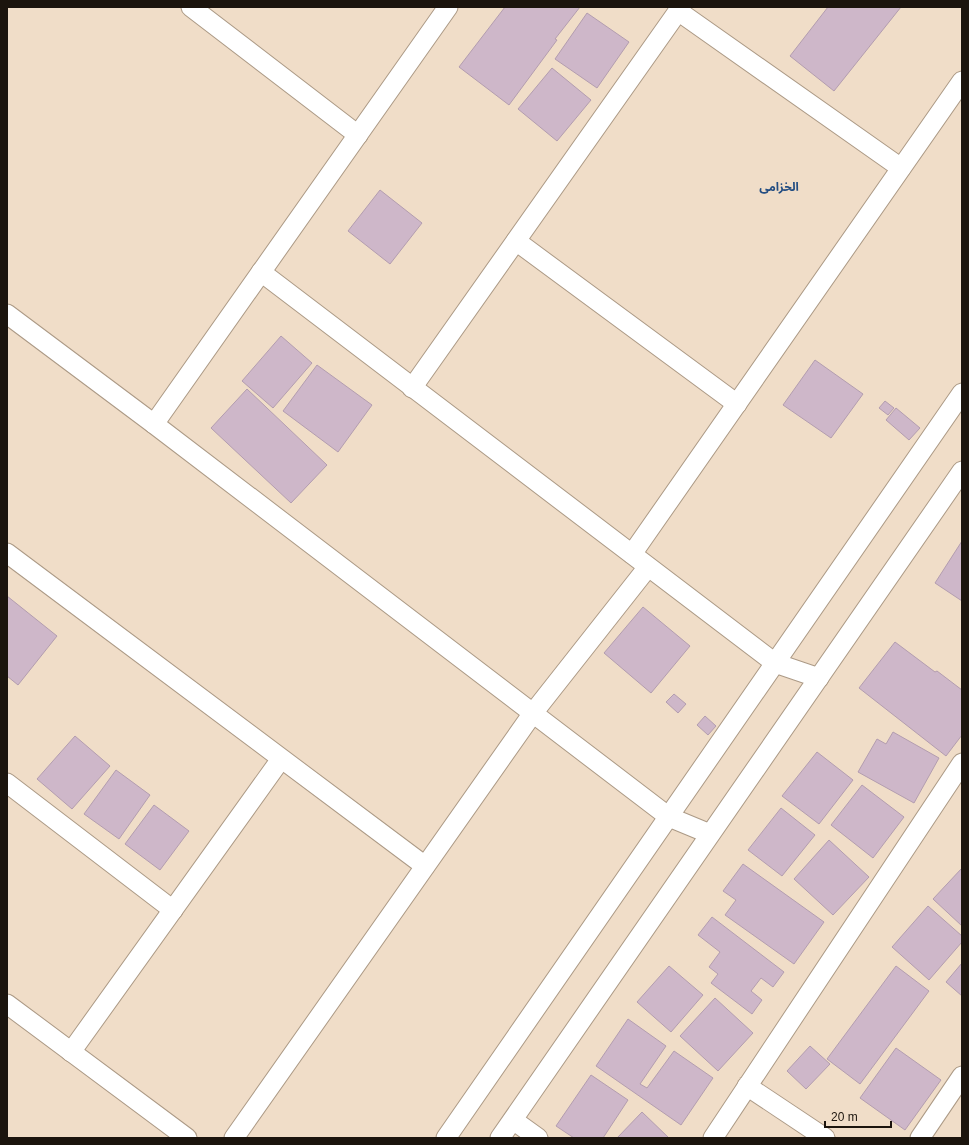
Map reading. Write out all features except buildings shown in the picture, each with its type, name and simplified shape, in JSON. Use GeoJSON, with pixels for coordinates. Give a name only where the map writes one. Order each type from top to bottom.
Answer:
{"type":"FeatureCollection","features":[{"type":"Feature","properties":{"kind":"street"},"geometry":{"type":"LineString","coordinates":[[192,7],[358,135]]}},
{"type":"Feature","properties":{"kind":"street"},"geometry":{"type":"LineString","coordinates":[[154,424],[448,7]]}},
{"type":"Feature","properties":{"kind":"street"},"geometry":{"type":"LineString","coordinates":[[412,388],[679,9],[901,168]]}},
{"type":"Feature","properties":{"kind":"street"},"geometry":{"type":"LineString","coordinates":[[632,554],[962,81]]}},
{"type":"Feature","properties":{"kind":"street"},"geometry":{"type":"LineString","coordinates":[[516,241],[737,404]]}},
{"type":"Feature","properties":{"kind":"street"},"geometry":{"type":"LineString","coordinates":[[261,272],[775,663],[819,678]]}},
{"type":"Feature","properties":{"kind":"street"},"geometry":{"type":"LineString","coordinates":[[7,314],[669,816],[710,834]]}},
{"type":"Feature","properties":{"kind":"street"},"geometry":{"type":"LineString","coordinates":[[446,1138],[962,393]]}},
{"type":"Feature","properties":{"kind":"street"},"geometry":{"type":"LineString","coordinates":[[500,1138],[962,471]]}},
{"type":"Feature","properties":{"kind":"street"},"geometry":{"type":"LineString","coordinates":[[7,553],[425,866]]}},
{"type":"Feature","properties":{"kind":"street"},"geometry":{"type":"LineString","coordinates":[[234,1138],[533,713],[648,567]]}},
{"type":"Feature","properties":{"kind":"street"},"geometry":{"type":"LineString","coordinates":[[71,1052],[281,758]]}},
{"type":"Feature","properties":{"kind":"street"},"geometry":{"type":"LineString","coordinates":[[713,1138],[962,763]]}},
{"type":"Feature","properties":{"kind":"street"},"geometry":{"type":"LineString","coordinates":[[7,783],[173,910]]}},
{"type":"Feature","properties":{"kind":"street"},"geometry":{"type":"LineString","coordinates":[[7,1004],[187,1138]]}},
{"type":"Feature","properties":{"kind":"street"},"geometry":{"type":"LineString","coordinates":[[920,1138],[962,1076]]}},
{"type":"Feature","properties":{"kind":"street"},"geometry":{"type":"LineString","coordinates":[[747,1086],[825,1138]]}},
{"type":"Feature","properties":{"kind":"street"},"geometry":{"type":"LineString","coordinates":[[513,1120],[538,1138]]}},
{"type":"Feature","properties":{"kind":"district","name":"الخزامى"},"geometry":{"type":"Point","coordinates":[779,187]}}]}
